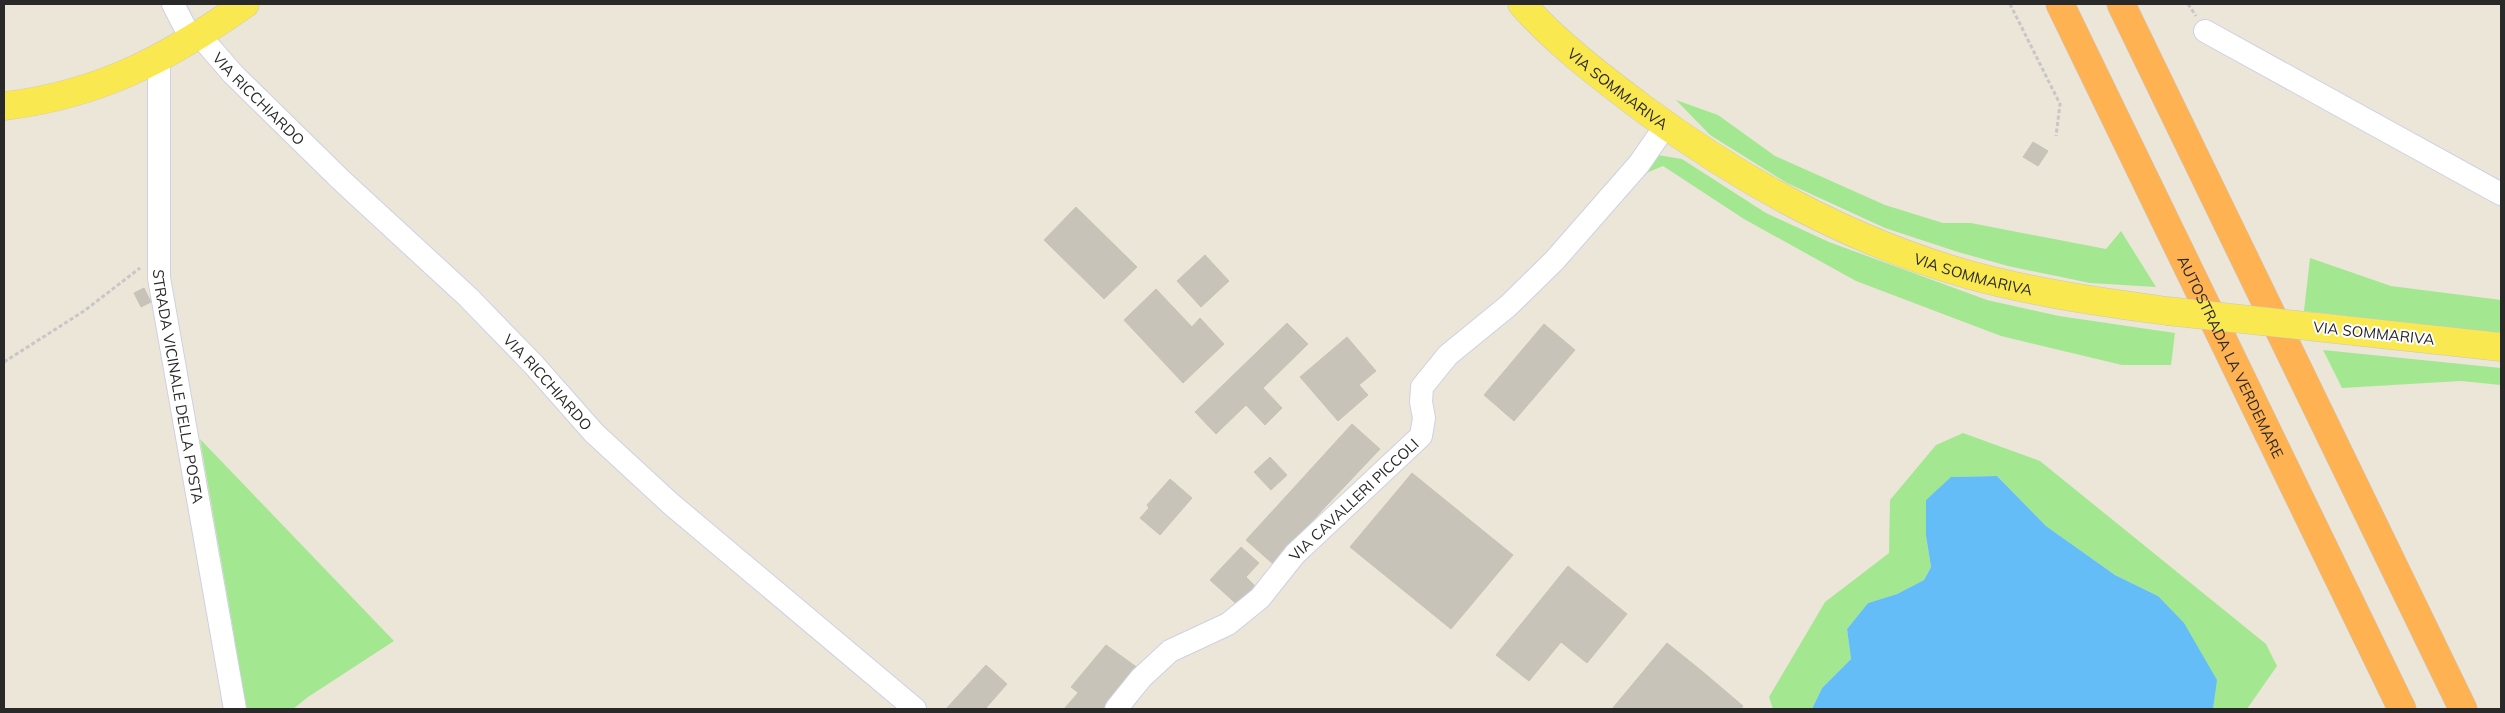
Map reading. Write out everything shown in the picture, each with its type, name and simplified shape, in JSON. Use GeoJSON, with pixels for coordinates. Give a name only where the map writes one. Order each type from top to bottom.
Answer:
{"type":"FeatureCollection","features":[{"type":"Feature","properties":{"kind":"highway","name":"AUTOSTRADA LA VERDEMARE"},"geometry":{"type":"LineString","coordinates":[[2060,4],[2402,709]]}},
{"type":"Feature","properties":{"kind":"highway"},"geometry":{"type":"LineString","coordinates":[[2121,4],[2463,709]]}},
{"type":"Feature","properties":{"kind":"main road"},"geometry":{"type":"LineString","coordinates":[[4,106],[71,95],[110,81],[159,60],[196,38],[245,4]]}},
{"type":"Feature","properties":{"kind":"main road","name":"VIA SOMMARIVA"},"geometry":{"type":"LineString","coordinates":[[1522,4],[1591,69],[1666,125],[1738,173],[1788,202],[1842,228],[1912,256],[1970,275],[2060,296],[2167,311],[2501,347]]}},
{"type":"Feature","properties":{"kind":"street","name":"VIA RICCHIARDO"},"geometry":{"type":"LineString","coordinates":[[173,4],[196,38],[341,180],[468,296],[534,365],[601,440],[671,504],[915,709]]}},
{"type":"Feature","properties":{"kind":"street"},"geometry":{"type":"LineString","coordinates":[[2205,31],[2501,194]]}},
{"type":"Feature","properties":{"kind":"street","name":"STRADA VICINALE DELLA POSTA"},"geometry":{"type":"LineString","coordinates":[[159,60],[159,278],[235,709]]}},
{"type":"Feature","properties":{"kind":"street","name":"VIA CAVALLERI PICCOLI"},"geometry":{"type":"LineString","coordinates":[[1116,709],[1141,678],[1170,651],[1228,624],[1260,598],[1296,554],[1421,436],[1424,418],[1421,402],[1422,387],[1448,355],[1508,306],[1554,261],[1638,164],[1666,125]]}},
{"type":"Feature","properties":{"kind":"path"},"geometry":{"type":"LineString","coordinates":[[2010,4],[2060,104],[2056,136]]}},
{"type":"Feature","properties":{"kind":"path"},"geometry":{"type":"LineString","coordinates":[[4,362],[84,311],[126,280],[159,251]]}},
{"type":"Feature","properties":{"kind":"green space"},"geometry":{"type":"Polygon","coordinates":[[[1676,100],[1718,115],[1775,156],[1885,205],[1943,223],[1971,223],[2106,249],[2121,231],[2156,287],[2090,283],[2008,266],[1885,228],[1787,183],[1710,135],[1676,100]]]}},
{"type":"Feature","properties":{"kind":"green space"},"geometry":{"type":"Polygon","coordinates":[[[1658,155],[1682,159],[1766,213],[1829,242],[1987,300],[2059,316],[2175,333],[2171,365],[2122,365],[2001,336],[1856,281],[1744,219],[1663,166],[1644,174],[1658,155]]]}},
{"type":"Feature","properties":{"kind":"green space"},"geometry":{"type":"Polygon","coordinates":[[[2310,258],[2391,286],[2501,300],[2501,334],[2304,311],[2310,258]]]}},
{"type":"Feature","properties":{"kind":"green space"},"geometry":{"type":"Polygon","coordinates":[[[2323,350],[2501,368],[2501,385],[2461,381],[2342,388],[2323,350]]]}},
{"type":"Feature","properties":{"kind":"green space"},"geometry":{"type":"Polygon","coordinates":[[[1963,433],[2040,461],[2266,644],[2277,666],[2247,709],[2213,709],[2216,680],[2158,596],[2115,575],[2046,526],[1997,476],[1952,477],[1926,500],[1926,536],[1931,567],[1924,580],[1897,594],[1868,603],[1847,629],[1851,659],[1822,688],[1812,709],[1773,709],[1769,697],[1825,602],[1889,553],[1890,500],[1936,445],[1963,433]]]}},
{"type":"Feature","properties":{"kind":"green space"},"geometry":{"type":"Polygon","coordinates":[[[200,439],[394,641],[308,697],[293,709],[243,709],[234,634],[200,439]]]}},
{"type":"Feature","properties":{"kind":"water"},"geometry":{"type":"Polygon","coordinates":[[[1997,476],[2046,526],[2115,575],[2158,596],[2184,623],[2217,680],[2213,709],[1812,709],[1822,688],[1851,659],[1847,629],[1868,603],[1897,594],[1924,580],[1931,567],[1926,536],[1926,500],[1951,477],[1997,476]]]}},
{"type":"Feature","properties":{"kind":"building"},"geometry":{"type":"Polygon","coordinates":[[[2033,142],[2048,151],[2038,166],[2023,157],[2033,142]]]}},
{"type":"Feature","properties":{"kind":"building"},"geometry":{"type":"Polygon","coordinates":[[[1076,207],[1137,267],[1104,299],[1044,240],[1076,207]]]}},
{"type":"Feature","properties":{"kind":"building"},"geometry":{"type":"Polygon","coordinates":[[[1205,255],[1229,281],[1201,307],[1177,281],[1205,255]]]}},
{"type":"Feature","properties":{"kind":"building"},"geometry":{"type":"Polygon","coordinates":[[[144,288],[151,302],[141,307],[134,293],[144,288]]]}},
{"type":"Feature","properties":{"kind":"building"},"geometry":{"type":"Polygon","coordinates":[[[1156,289],[1192,327],[1200,318],[1224,344],[1183,383],[1124,320],[1156,289]]]}},
{"type":"Feature","properties":{"kind":"building"},"geometry":{"type":"Polygon","coordinates":[[[1287,323],[1308,344],[1263,388],[1282,408],[1265,425],[1246,405],[1216,434],[1195,412],[1287,323]]]}},
{"type":"Feature","properties":{"kind":"building"},"geometry":{"type":"Polygon","coordinates":[[[1544,324],[1575,350],[1514,421],[1484,395],[1544,324]]]}},
{"type":"Feature","properties":{"kind":"building"},"geometry":{"type":"Polygon","coordinates":[[[1347,337],[1376,371],[1359,385],[1368,395],[1338,421],[1300,377],[1347,337]]]}},
{"type":"Feature","properties":{"kind":"building"},"geometry":{"type":"Polygon","coordinates":[[[1352,424],[1380,449],[1327,505],[1300,481],[1352,424]]]}},
{"type":"Feature","properties":{"kind":"building"},"geometry":{"type":"Polygon","coordinates":[[[1270,457],[1287,475],[1271,490],[1254,472],[1270,457]]]}},
{"type":"Feature","properties":{"kind":"building"},"geometry":{"type":"Polygon","coordinates":[[[1412,473],[1513,555],[1451,629],[1350,547],[1412,473]]]}},
{"type":"Feature","properties":{"kind":"building"},"geometry":{"type":"Polygon","coordinates":[[[1170,479],[1192,498],[1160,535],[1140,518],[1149,508],[1147,505],[1170,479]]]}},
{"type":"Feature","properties":{"kind":"building"},"geometry":{"type":"Polygon","coordinates":[[[1300,481],[1327,505],[1273,564],[1246,540],[1300,481]]]}},
{"type":"Feature","properties":{"kind":"building"},"geometry":{"type":"Polygon","coordinates":[[[1241,547],[1259,563],[1246,577],[1259,590],[1242,609],[1210,580],[1241,547]]]}},
{"type":"Feature","properties":{"kind":"building"},"geometry":{"type":"Polygon","coordinates":[[[1568,566],[1627,614],[1587,663],[1561,642],[1529,681],[1496,655],[1568,566]]]}},
{"type":"Feature","properties":{"kind":"building"},"geometry":{"type":"Polygon","coordinates":[[[1667,643],[1703,672],[1672,709],[1612,709],[1667,643]]]}},
{"type":"Feature","properties":{"kind":"building"},"geometry":{"type":"Polygon","coordinates":[[[1106,645],[1142,671],[1108,709],[1099,709],[1071,687],[1106,645]]]}},
{"type":"Feature","properties":{"kind":"building"},"geometry":{"type":"Polygon","coordinates":[[[986,665],[1007,684],[985,709],[946,709],[986,665]]]}},
{"type":"Feature","properties":{"kind":"building"},"geometry":{"type":"Polygon","coordinates":[[[1703,672],[1743,706],[1741,709],[1672,709],[1703,672]]]}},
{"type":"Feature","properties":{"kind":"building"},"geometry":{"type":"Polygon","coordinates":[[[1078,693],[1099,709],[1064,709],[1078,693]]]}}]}
